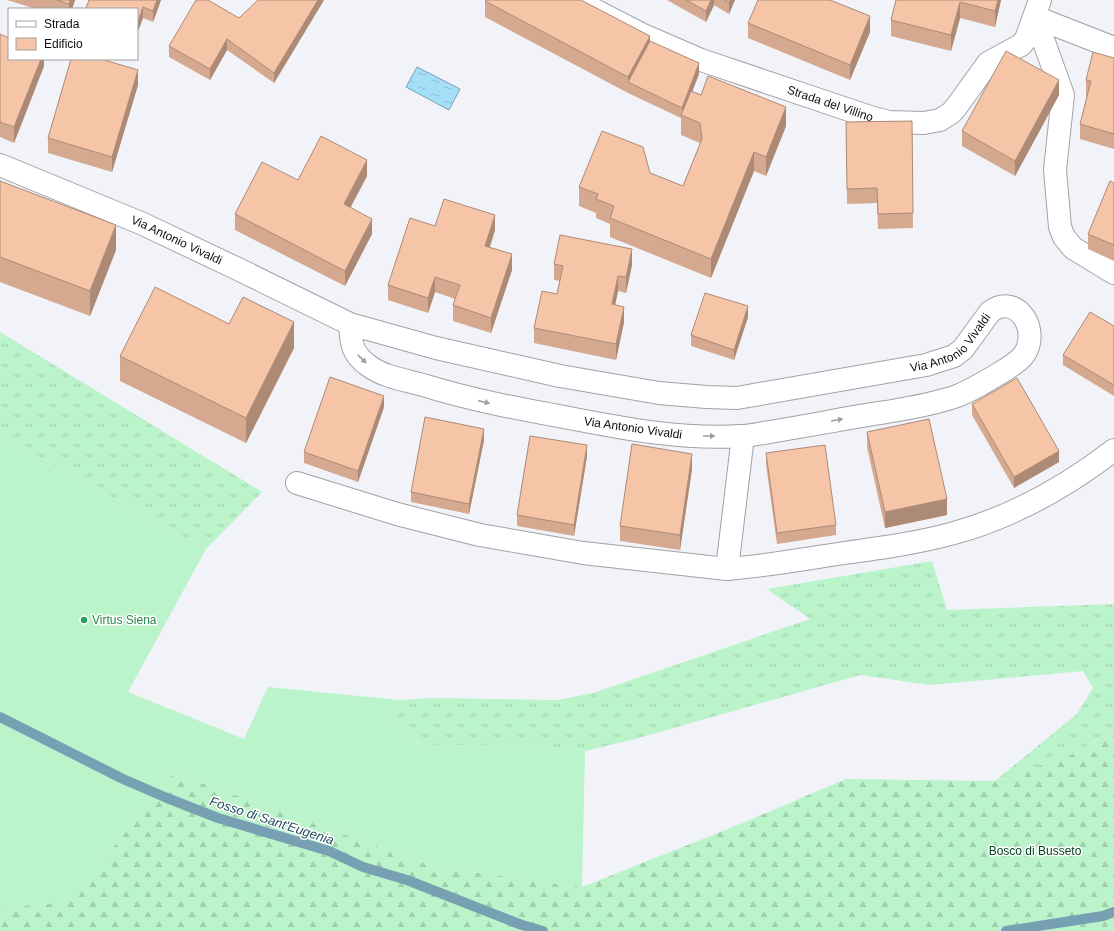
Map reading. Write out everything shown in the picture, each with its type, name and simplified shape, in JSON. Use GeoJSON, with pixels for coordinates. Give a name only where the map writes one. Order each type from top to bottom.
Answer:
{"type":"FeatureCollection","features":[{"type":"Feature","properties":{"kind":"street","name":"Strada del Villino"},"geometry":{"type":"LineString","coordinates":[[575,0],[641,34],[702,60],[870,117],[889,122],[906,123],[924,123],[940,120],[951,113],[988,62],[1021,45],[1026,39],[1037,8]]}},
{"type":"Feature","properties":{"kind":"street"},"geometry":{"type":"LineString","coordinates":[[1037,8],[1114,48]]}},
{"type":"Feature","properties":{"kind":"street"},"geometry":{"type":"LineString","coordinates":[[1037,8],[1063,95],[1055,170],[1060,227],[1064,237],[1073,248],[1114,273]]}},
{"type":"Feature","properties":{"kind":"street","name":"Via Antonio Vivaldi"},"geometry":{"type":"LineString","coordinates":[[0,165],[143,224],[236,267],[350,324],[436,348],[560,376],[659,393],[737,398],[911,368],[944,360],[954,356],[963,349],[990,312],[1004,306],[1017,310],[1027,320],[1030,340],[1024,354],[1007,368],[959,396],[922,406],[743,436],[692,436],[649,433],[503,406],[447,393],[386,374],[371,367],[361,359],[354,350],[351,342],[350,324]]}},
{"type":"Feature","properties":{"kind":"street"},"geometry":{"type":"LineString","coordinates":[[727,569],[743,436]]}},
{"type":"Feature","properties":{"kind":"street"},"geometry":{"type":"LineString","coordinates":[[297,482],[397,514],[480,535],[583,553],[727,569],[753,567],[885,547],[954,533],[998,519],[1029,504],[1091,468],[1114,450]]}},
{"type":"Feature","properties":{"kind":"green space"},"geometry":{"type":"Polygon","coordinates":[[[0,332],[262,492],[206,549],[0,435],[0,332]]]}},
{"type":"Feature","properties":{"kind":"green space"},"geometry":{"type":"Polygon","coordinates":[[[0,435],[206,549],[128,692],[244,739],[268,687],[399,700],[394,713],[407,734],[422,746],[531,744],[585,751],[582,887],[435,867],[174,773],[69,902],[10,907],[0,906],[0,435]]]}},
{"type":"Feature","properties":{"kind":"green space"},"geometry":{"type":"Polygon","coordinates":[[[932,561],[947,610],[1114,604],[1114,729],[1074,754],[995,781],[1077,714],[1093,688],[1083,671],[930,685],[860,675],[635,739],[585,751],[531,744],[422,746],[407,734],[394,713],[399,700],[434,698],[557,700],[593,693],[810,619],[767,589],[932,561]]]}},
{"type":"Feature","properties":{"kind":"green space","name":"Bosco di Busseto"},"geometry":{"type":"Polygon","coordinates":[[[1114,729],[1114,931],[0,931],[0,906],[10,907],[69,901],[174,773],[435,867],[582,887],[733,827],[846,779],[995,781],[1074,754],[1114,729]]]}},
{"type":"Feature","properties":{"kind":"water"},"geometry":{"type":"Polygon","coordinates":[[[417,67],[460,89],[449,110],[406,87],[417,67]]]}},
{"type":"Feature","properties":{"kind":"building"},"geometry":{"type":"Polygon","coordinates":[[[57,0],[70,0],[69,4],[57,0]]]}},
{"type":"Feature","properties":{"kind":"building"},"geometry":{"type":"Polygon","coordinates":[[[89,0],[157,0],[153,11],[143,7],[138,21],[138,8],[86,8],[89,0]]]}},
{"type":"Feature","properties":{"kind":"building"},"geometry":{"type":"Polygon","coordinates":[[[196,0],[208,0],[239,18],[258,0],[318,0],[274,73],[227,39],[210,69],[169,46],[196,0]]]}},
{"type":"Feature","properties":{"kind":"building"},"geometry":{"type":"Polygon","coordinates":[[[581,0],[650,36],[628,77],[485,1],[581,0]]]}},
{"type":"Feature","properties":{"kind":"building"},"geometry":{"type":"Polygon","coordinates":[[[686,0],[711,0],[706,11],[686,0]]]}},
{"type":"Feature","properties":{"kind":"building"},"geometry":{"type":"Polygon","coordinates":[[[758,0],[830,0],[870,16],[850,65],[748,23],[758,0]]]}},
{"type":"Feature","properties":{"kind":"building"},"geometry":{"type":"Polygon","coordinates":[[[896,0],[998,0],[995,11],[960,2],[951,35],[891,20],[896,0]]]}},
{"type":"Feature","properties":{"kind":"building"},"geometry":{"type":"Polygon","coordinates":[[[0,34],[8,38],[8,60],[41,60],[14,127],[0,122],[0,34]]]}},
{"type":"Feature","properties":{"kind":"building"},"geometry":{"type":"Polygon","coordinates":[[[650,41],[699,63],[682,108],[628,82],[650,41]]]}},
{"type":"Feature","properties":{"kind":"building"},"geometry":{"type":"Polygon","coordinates":[[[1006,51],[1059,80],[1015,161],[962,131],[1006,51]]]}},
{"type":"Feature","properties":{"kind":"building"},"geometry":{"type":"Polygon","coordinates":[[[1093,52],[1114,58],[1114,134],[1080,124],[1091,81],[1086,80],[1093,52]]]}},
{"type":"Feature","properties":{"kind":"building"},"geometry":{"type":"Polygon","coordinates":[[[71,60],[104,60],[138,70],[112,157],[48,138],[71,60]]]}},
{"type":"Feature","properties":{"kind":"building"},"geometry":{"type":"Polygon","coordinates":[[[708,76],[786,107],[766,157],[754,152],[711,259],[610,218],[614,206],[596,199],[598,194],[579,187],[602,131],[643,147],[650,173],[683,186],[702,139],[700,123],[681,115],[691,91],[701,95],[708,76]]]}},
{"type":"Feature","properties":{"kind":"building"},"geometry":{"type":"Polygon","coordinates":[[[912,121],[913,213],[878,214],[877,188],[847,189],[846,122],[912,121]]]}},
{"type":"Feature","properties":{"kind":"building"},"geometry":{"type":"Polygon","coordinates":[[[321,136],[367,160],[344,204],[372,219],[345,271],[235,214],[262,162],[298,180],[321,136]]]}},
{"type":"Feature","properties":{"kind":"building"},"geometry":{"type":"Polygon","coordinates":[[[0,181],[116,225],[90,291],[0,257],[0,181]]]}},
{"type":"Feature","properties":{"kind":"building"},"geometry":{"type":"Polygon","coordinates":[[[1110,181],[1114,183],[1114,245],[1088,234],[1110,181]]]}},
{"type":"Feature","properties":{"kind":"building"},"geometry":{"type":"Polygon","coordinates":[[[444,199],[495,215],[485,246],[512,254],[491,318],[453,305],[460,285],[435,277],[428,298],[388,285],[410,218],[435,226],[444,199]]]}},
{"type":"Feature","properties":{"kind":"building"},"geometry":{"type":"Polygon","coordinates":[[[560,235],[632,249],[626,277],[618,276],[612,304],[624,307],[616,344],[534,328],[542,291],[557,294],[563,266],[554,264],[560,235]]]}},
{"type":"Feature","properties":{"kind":"building"},"geometry":{"type":"Polygon","coordinates":[[[155,287],[229,324],[243,297],[294,322],[246,418],[120,356],[155,287]]]}},
{"type":"Feature","properties":{"kind":"building"},"geometry":{"type":"Polygon","coordinates":[[[705,293],[748,306],[734,350],[691,335],[705,293]]]}},
{"type":"Feature","properties":{"kind":"building"},"geometry":{"type":"Polygon","coordinates":[[[1090,312],[1114,326],[1114,385],[1063,355],[1090,312]]]}},
{"type":"Feature","properties":{"kind":"building"},"geometry":{"type":"Polygon","coordinates":[[[330,377],[384,396],[358,471],[304,452],[330,377]]]}},
{"type":"Feature","properties":{"kind":"building"},"geometry":{"type":"Polygon","coordinates":[[[1017,378],[1059,451],[1014,477],[972,404],[1017,378]]]}},
{"type":"Feature","properties":{"kind":"building"},"geometry":{"type":"Polygon","coordinates":[[[425,417],[484,429],[469,504],[411,492],[425,417]]]}},
{"type":"Feature","properties":{"kind":"building"},"geometry":{"type":"Polygon","coordinates":[[[929,419],[947,499],[885,512],[867,432],[929,419]]]}},
{"type":"Feature","properties":{"kind":"building"},"geometry":{"type":"Polygon","coordinates":[[[530,436],[587,445],[574,525],[517,515],[530,436]]]}},
{"type":"Feature","properties":{"kind":"building"},"geometry":{"type":"Polygon","coordinates":[[[632,444],[692,454],[680,535],[620,526],[632,444]]]}},
{"type":"Feature","properties":{"kind":"building"},"geometry":{"type":"Polygon","coordinates":[[[825,445],[836,525],[777,533],[766,453],[825,445]]]}},
{"type":"Feature","properties":{"kind":"waterway","name":"Fosso di Sant'Eugenia"},"geometry":{"type":"LineString","coordinates":[[0,717],[123,779],[167,798],[218,818],[329,851],[363,867],[407,880],[522,925],[543,931]]}},
{"type":"Feature","properties":{"kind":"waterway","name":"Fosso di Sant'Eugenia"},"geometry":{"type":"LineString","coordinates":[[1006,931],[1103,916],[1114,912]]}},
{"type":"Feature","properties":{"kind":"place","name":"Virtus Siena"},"geometry":{"type":"Point","coordinates":[84,620]}}]}
